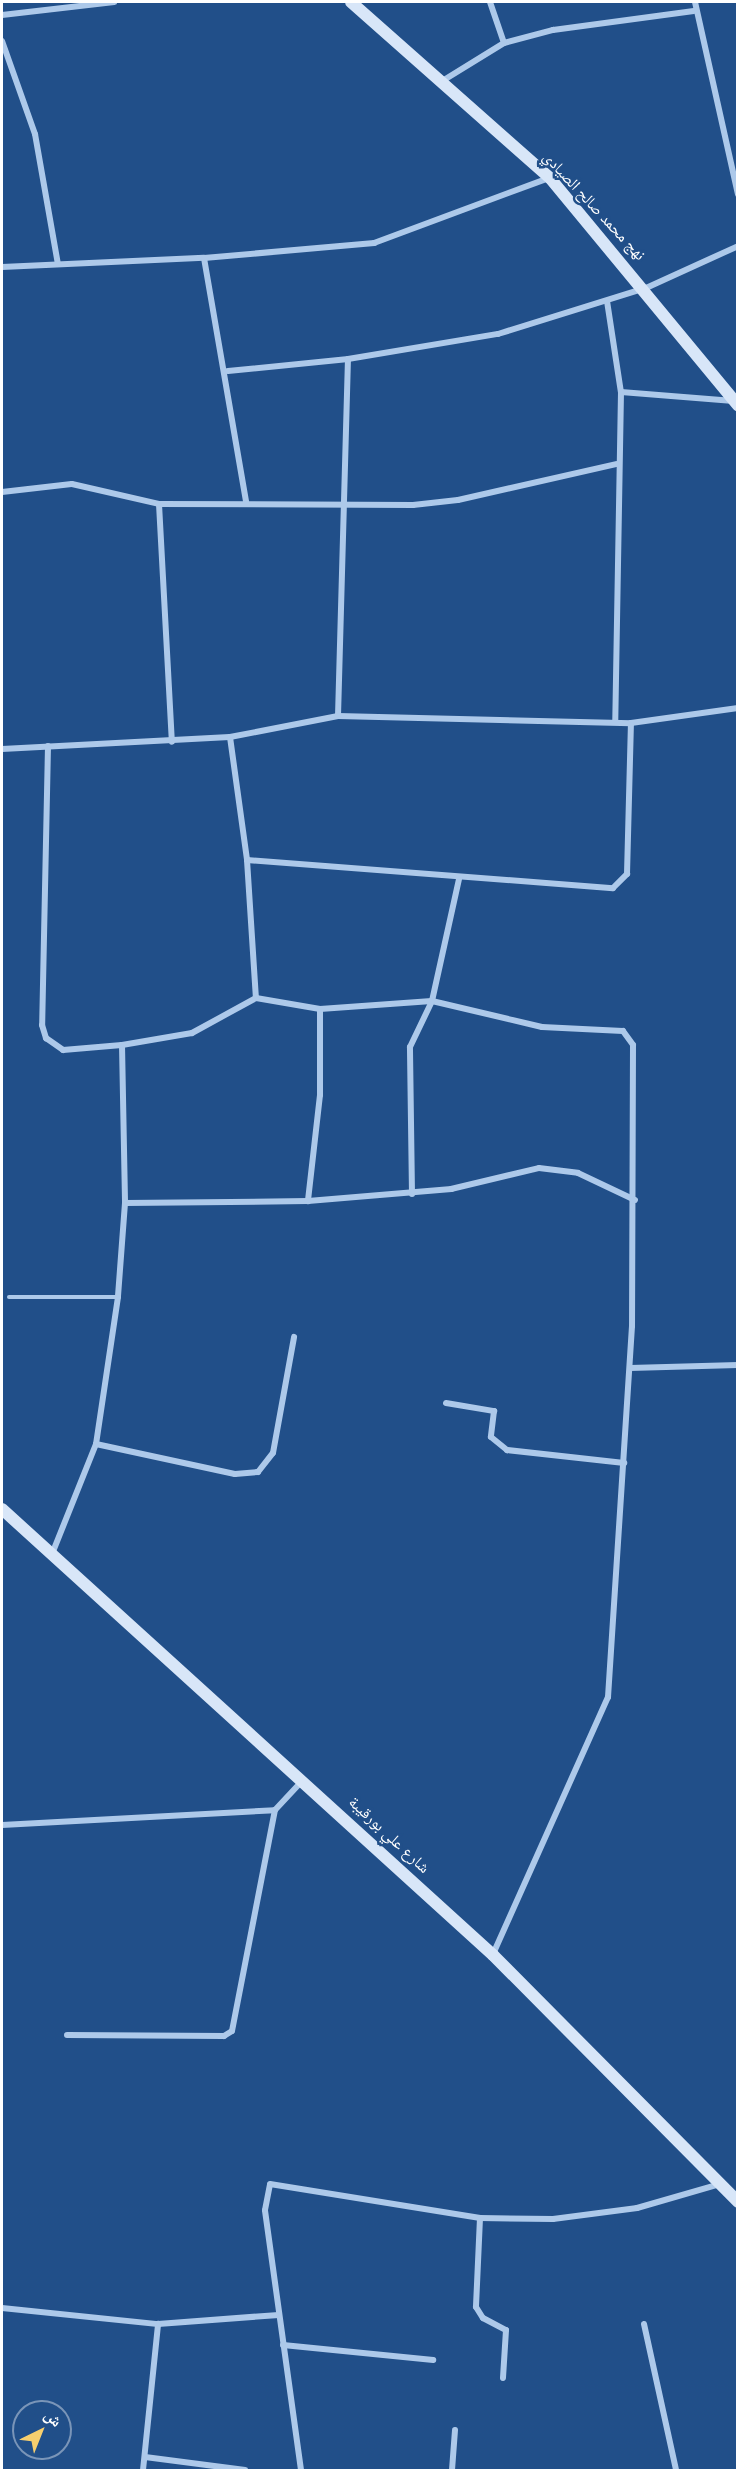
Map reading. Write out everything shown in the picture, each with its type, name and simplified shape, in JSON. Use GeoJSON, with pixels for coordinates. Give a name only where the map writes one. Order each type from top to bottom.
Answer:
{"type":"FeatureCollection","features":[{"type":"Feature","properties":{"kind":"main road","name":"نهج محمد صالح الصيادي"},"geometry":{"type":"LineString","coordinates":[[351,2],[439,83],[550,178],[646,288],[736,403]]}},
{"type":"Feature","properties":{"kind":"main road","name":"شارع علي بورقيبة"},"geometry":{"type":"LineString","coordinates":[[2,1509],[304,1779],[492,1955],[738,2202]]}},
{"type":"Feature","properties":{"kind":"street"},"geometry":{"type":"LineString","coordinates":[[2,15],[114,2]]}},
{"type":"Feature","properties":{"kind":"street"},"geometry":{"type":"LineString","coordinates":[[490,2],[504,43]]}},
{"type":"Feature","properties":{"kind":"street"},"geometry":{"type":"LineString","coordinates":[[695,2],[694,10],[738,194]]}},
{"type":"Feature","properties":{"kind":"street"},"geometry":{"type":"LineString","coordinates":[[439,83],[504,43],[553,30],[694,10]]}},
{"type":"Feature","properties":{"kind":"street"},"geometry":{"type":"LineString","coordinates":[[2,41],[35,134],[58,264]]}},
{"type":"Feature","properties":{"kind":"street"},"geometry":{"type":"LineString","coordinates":[[2,267],[204,258],[374,243],[550,178]]}},
{"type":"Feature","properties":{"kind":"street"},"geometry":{"type":"LineString","coordinates":[[228,371],[348,359],[498,334],[646,288],[738,246]]}},
{"type":"Feature","properties":{"kind":"street"},"geometry":{"type":"LineString","coordinates":[[204,258],[228,371],[246,502]]}},
{"type":"Feature","properties":{"kind":"street"},"geometry":{"type":"LineString","coordinates":[[607,301],[621,392],[616,464],[615,722]]}},
{"type":"Feature","properties":{"kind":"street"},"geometry":{"type":"LineString","coordinates":[[338,716],[348,359]]}},
{"type":"Feature","properties":{"kind":"street"},"geometry":{"type":"LineString","coordinates":[[621,392],[736,403]]}},
{"type":"Feature","properties":{"kind":"street"},"geometry":{"type":"LineString","coordinates":[[2,492],[72,484],[159,504],[458,501],[616,464]]}},
{"type":"Feature","properties":{"kind":"street"},"geometry":{"type":"LineString","coordinates":[[159,504],[172,742]]}},
{"type":"Feature","properties":{"kind":"street"},"geometry":{"type":"LineString","coordinates":[[2,749],[172,742],[230,737],[338,716],[631,723],[738,708]]}},
{"type":"Feature","properties":{"kind":"street"},"geometry":{"type":"LineString","coordinates":[[247,860],[600,891],[624,880],[631,723]]}},
{"type":"Feature","properties":{"kind":"street"},"geometry":{"type":"LineString","coordinates":[[230,737],[247,860],[256,998]]}},
{"type":"Feature","properties":{"kind":"street"},"geometry":{"type":"LineString","coordinates":[[48,746],[44,1034],[63,1050],[122,1045],[192,1033],[256,998],[320,1009],[432,1001],[542,1027],[623,1031],[633,1046],[635,1200],[630,1368],[608,1696],[492,1955]]}},
{"type":"Feature","properties":{"kind":"street"},"geometry":{"type":"LineString","coordinates":[[412,1194],[408,1067],[410,1047],[432,1001],[459,879]]}},
{"type":"Feature","properties":{"kind":"street"},"geometry":{"type":"LineString","coordinates":[[308,1201],[320,1095],[320,1009]]}},
{"type":"Feature","properties":{"kind":"street"},"geometry":{"type":"LineString","coordinates":[[52,1554],[96,1444],[118,1297],[125,1203],[122,1045]]}},
{"type":"Feature","properties":{"kind":"street"},"geometry":{"type":"LineString","coordinates":[[125,1203],[308,1201],[412,1194],[556,1168],[608,1183],[635,1200]]}},
{"type":"Feature","properties":{"kind":"street"},"geometry":{"type":"LineString","coordinates":[[96,1444],[235,1474],[258,1472],[273,1453],[294,1337]]}},
{"type":"Feature","properties":{"kind":"street"},"geometry":{"type":"LineString","coordinates":[[630,1368],[738,1365]]}},
{"type":"Feature","properties":{"kind":"street"},"geometry":{"type":"LineString","coordinates":[[446,1403],[494,1411],[491,1437],[507,1450],[624,1463]]}},
{"type":"Feature","properties":{"kind":"street"},"geometry":{"type":"LineString","coordinates":[[67,2035],[224,2036],[232,2031],[275,1810],[304,1779]]}},
{"type":"Feature","properties":{"kind":"street"},"geometry":{"type":"LineString","coordinates":[[2,1825],[275,1810]]}},
{"type":"Feature","properties":{"kind":"street"},"geometry":{"type":"LineString","coordinates":[[301,2470],[266,2210],[270,2184],[480,2218],[609,2213],[720,2184]]}},
{"type":"Feature","properties":{"kind":"street"},"geometry":{"type":"LineString","coordinates":[[480,2218],[476,2307],[483,2318],[506,2330],[503,2378]]}},
{"type":"Feature","properties":{"kind":"street"},"geometry":{"type":"LineString","coordinates":[[2,2308],[158,2324],[279,2315]]}},
{"type":"Feature","properties":{"kind":"street"},"geometry":{"type":"LineString","coordinates":[[143,2470],[158,2324]]}},
{"type":"Feature","properties":{"kind":"street"},"geometry":{"type":"LineString","coordinates":[[644,2324],[676,2470]]}},
{"type":"Feature","properties":{"kind":"street"},"geometry":{"type":"LineString","coordinates":[[283,2345],[433,2360]]}},
{"type":"Feature","properties":{"kind":"street"},"geometry":{"type":"LineString","coordinates":[[452,2470],[455,2430]]}},
{"type":"Feature","properties":{"kind":"street"},"geometry":{"type":"LineString","coordinates":[[145,2457],[246,2470]]}},
{"type":"Feature","properties":{"kind":"lane"},"geometry":{"type":"LineString","coordinates":[[9,1297],[118,1297]]}}]}
